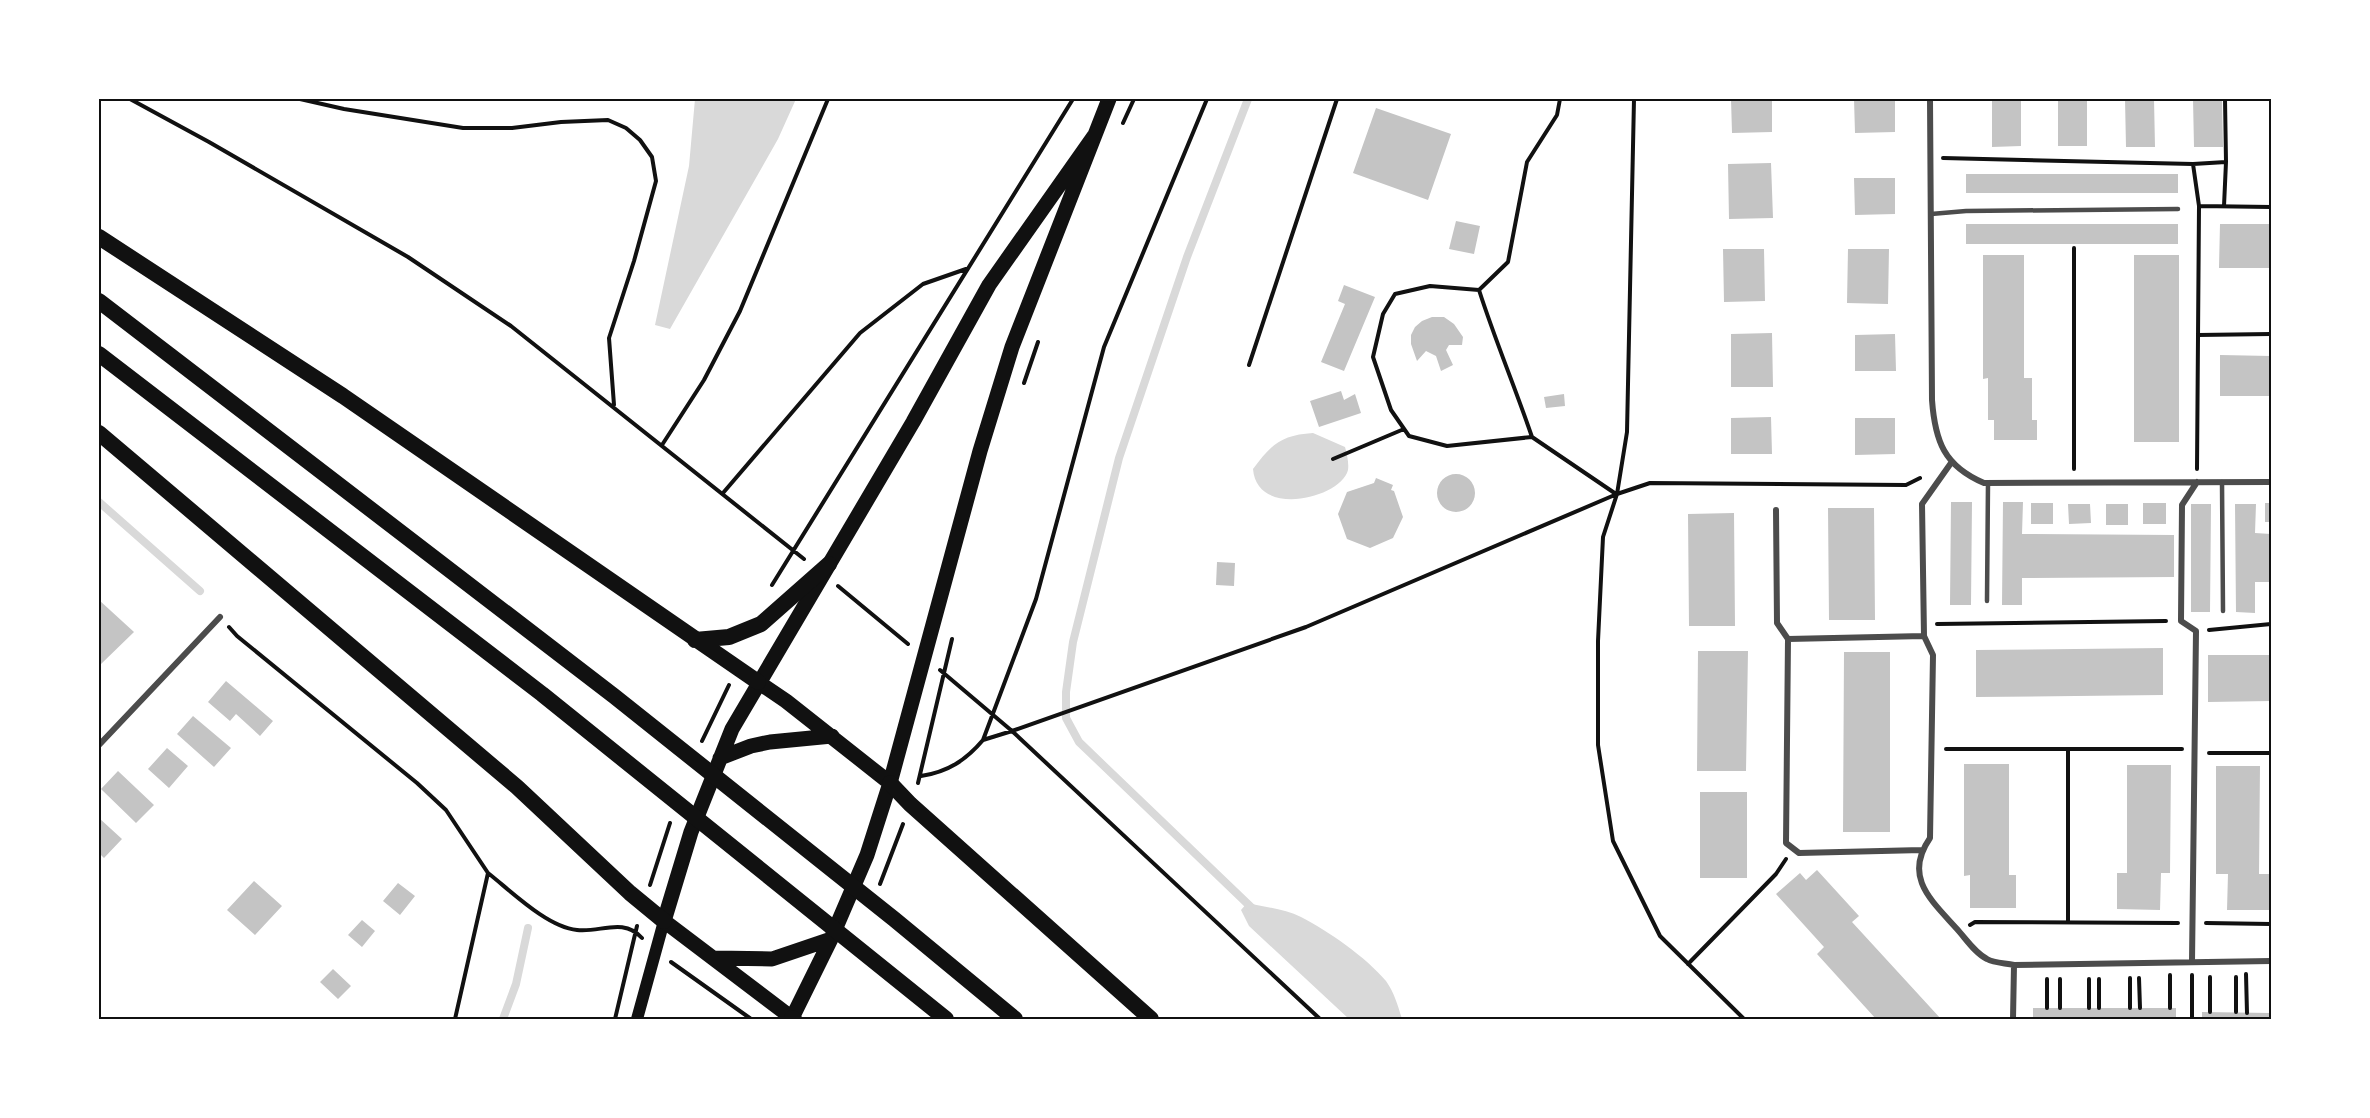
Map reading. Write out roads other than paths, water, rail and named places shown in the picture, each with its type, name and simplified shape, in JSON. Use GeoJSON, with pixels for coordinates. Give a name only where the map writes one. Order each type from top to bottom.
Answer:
{"type":"FeatureCollection","features":[{"type":"Feature","properties":{"kind":"highway"},"geometry":{"type":"LineString","coordinates":[[99,237],[343,396],[758,682]]}},
{"type":"Feature","properties":{"kind":"highway"},"geometry":{"type":"LineString","coordinates":[[99,301],[648,722],[903,926],[1015,1019]]}},
{"type":"Feature","properties":{"kind":"highway"},"geometry":{"type":"LineString","coordinates":[[99,354],[542,694],[946,1019]]}},
{"type":"Feature","properties":{"kind":"highway"},"geometry":{"type":"LineString","coordinates":[[99,433],[517,787],[630,893],[664,921]]}},
{"type":"Feature","properties":{"kind":"highway"},"geometry":{"type":"LineString","coordinates":[[695,640],[729,637],[761,624],[829,564]]}},
{"type":"Feature","properties":{"kind":"highway"},"geometry":{"type":"LineString","coordinates":[[891,783],[910,804],[1151,1019]]}},
{"type":"Feature","properties":{"kind":"main road"},"geometry":{"type":"LineString","coordinates":[[664,921],[716,958],[792,1018],[831,939],[867,855],[891,783],[936,607],[1012,347],[1109,99]]}},
{"type":"Feature","properties":{"kind":"main road"},"geometry":{"type":"LineString","coordinates":[[637,1019],[683,857],[732,729],[918,413],[990,285],[1094,136]]}},
{"type":"Feature","properties":{"kind":"main road"},"geometry":{"type":"LineString","coordinates":[[758,682],[891,783]]}},
{"type":"Feature","properties":{"kind":"main road"},"geometry":{"type":"LineString","coordinates":[[720,758],[751,746],[770,742],[832,736]]}},
{"type":"Feature","properties":{"kind":"main road"},"geometry":{"type":"LineString","coordinates":[[716,958],[772,959],[831,939]]}},
{"type":"Feature","properties":{"kind":"street"},"geometry":{"type":"LineString","coordinates":[[1930,99],[1934,425],[1937,438],[1951,463],[1970,477],[1988,483],[2271,482]]}},
{"type":"Feature","properties":{"kind":"street"},"geometry":{"type":"LineString","coordinates":[[1951,463],[1922,504],[1924,636],[1933,655],[1930,838],[1922,850],[1920,868],[1925,894],[1986,958],[2014,965],[2271,961]]}},
{"type":"Feature","properties":{"kind":"street"},"geometry":{"type":"LineString","coordinates":[[2192,962],[2196,631],[2181,621],[2182,505],[2197,482]]}},
{"type":"Feature","properties":{"kind":"street"},"geometry":{"type":"LineString","coordinates":[[1776,510],[1776,623],[1788,639],[1786,843],[1792,850],[1799,853],[1922,850]]}},
{"type":"Feature","properties":{"kind":"street"},"geometry":{"type":"LineString","coordinates":[[99,745],[220,617]]}},
{"type":"Feature","properties":{"kind":"street"},"geometry":{"type":"LineString","coordinates":[[1788,639],[1924,636]]}},
{"type":"Feature","properties":{"kind":"street"},"geometry":{"type":"LineString","coordinates":[[2013,1019],[2014,965]]}},
{"type":"Feature","properties":{"kind":"lane"},"geometry":{"type":"LineString","coordinates":[[1931,214],[1966,211],[2178,210]]}},
{"type":"Feature","properties":{"kind":"lane"},"geometry":{"type":"LineString","coordinates":[[2222,482],[2223,611]]}},
{"type":"Feature","properties":{"kind":"lane"},"geometry":{"type":"LineString","coordinates":[[1987,601],[1988,483]]}},
{"type":"Feature","properties":{"kind":"waterway"},"geometry":{"type":"LineString","coordinates":[[1248,99],[1187,257],[1119,458],[1073,642],[1066,692],[1066,718],[1079,742],[1253,909]]}},
{"type":"Feature","properties":{"kind":"waterway"},"geometry":{"type":"LineString","coordinates":[[99,502],[200,591]]}},
{"type":"Feature","properties":{"kind":"waterway"},"geometry":{"type":"LineString","coordinates":[[503,1019],[516,984],[528,928]]}}]}
